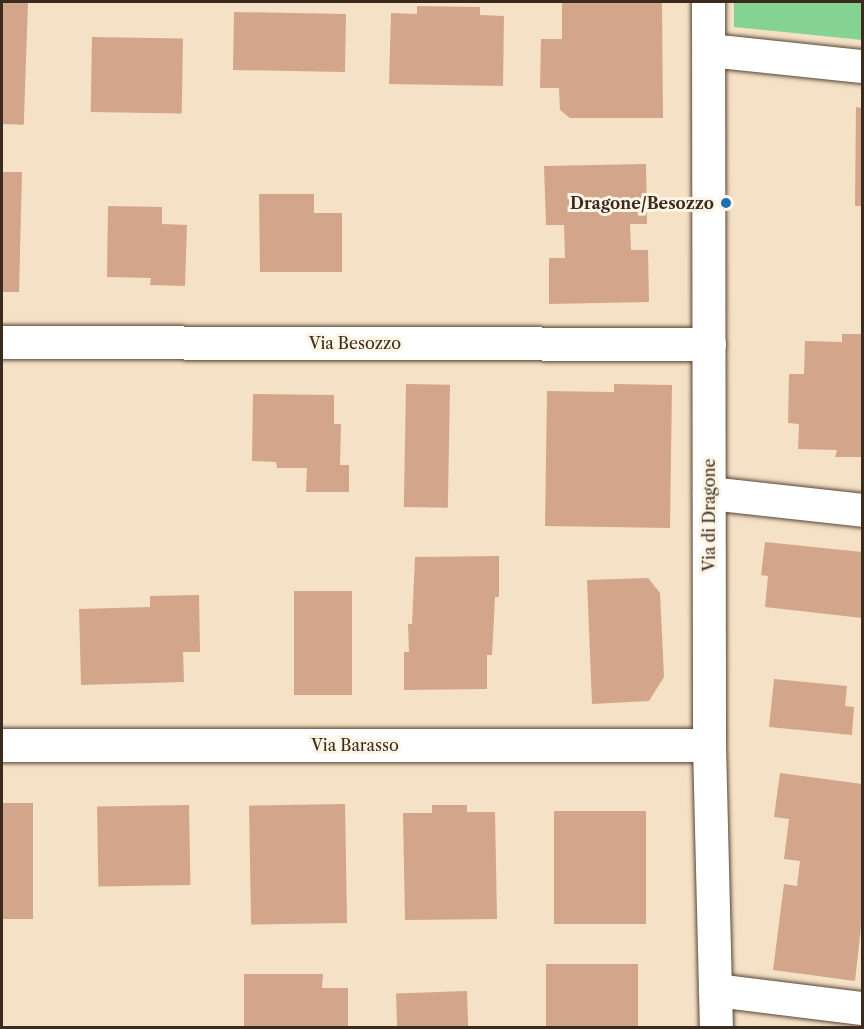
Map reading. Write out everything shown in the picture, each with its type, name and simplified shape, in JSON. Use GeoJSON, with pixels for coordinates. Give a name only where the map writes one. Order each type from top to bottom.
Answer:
{"type":"FeatureCollection","features":[{"type":"Feature","properties":{"kind":"street","name":"Via di Dragone"},"geometry":{"type":"LineString","coordinates":[[708,2],[709,745],[716,1028]]}},
{"type":"Feature","properties":{"kind":"street"},"geometry":{"type":"LineString","coordinates":[[709,50],[862,66]]}},
{"type":"Feature","properties":{"kind":"street","name":"Via Besozzo"},"geometry":{"type":"LineString","coordinates":[[2,342],[709,344]]}},
{"type":"Feature","properties":{"kind":"street"},"geometry":{"type":"LineString","coordinates":[[709,493],[862,510]]}},
{"type":"Feature","properties":{"kind":"street","name":"Via Barasso"},"geometry":{"type":"LineString","coordinates":[[2,746],[709,745]]}},
{"type":"Feature","properties":{"kind":"street"},"geometry":{"type":"LineString","coordinates":[[715,990],[862,1008]]}},
{"type":"Feature","properties":{"kind":"green space"},"geometry":{"type":"Polygon","coordinates":[[[734,2],[862,2],[862,40],[734,27],[734,2]]]}},
{"type":"Feature","properties":{"kind":"building"},"geometry":{"type":"Polygon","coordinates":[[[2,2],[28,3],[24,125],[2,124],[2,2]]]}},
{"type":"Feature","properties":{"kind":"building"},"geometry":{"type":"Polygon","coordinates":[[[562,2],[662,2],[663,118],[570,118],[560,110],[559,88],[540,88],[541,39],[562,39],[562,2]]]}},
{"type":"Feature","properties":{"kind":"building"},"geometry":{"type":"Polygon","coordinates":[[[417,6],[480,7],[480,15],[504,16],[503,86],[389,84],[391,13],[417,14],[417,6]]]}},
{"type":"Feature","properties":{"kind":"building"},"geometry":{"type":"Polygon","coordinates":[[[234,12],[346,14],[345,72],[233,70],[234,12]]]}},
{"type":"Feature","properties":{"kind":"building"},"geometry":{"type":"Polygon","coordinates":[[[92,37],[183,39],[182,114],[91,112],[92,37]]]}},
{"type":"Feature","properties":{"kind":"building"},"geometry":{"type":"Polygon","coordinates":[[[856,107],[862,108],[862,206],[855,206],[856,107]]]}},
{"type":"Feature","properties":{"kind":"building"},"geometry":{"type":"Polygon","coordinates":[[[646,164],[647,224],[630,224],[631,250],[648,250],[649,302],[549,304],[549,258],[565,258],[564,225],[546,225],[544,166],[646,164]]]}},
{"type":"Feature","properties":{"kind":"building"},"geometry":{"type":"Polygon","coordinates":[[[2,172],[22,172],[19,292],[2,292],[2,172]]]}},
{"type":"Feature","properties":{"kind":"building"},"geometry":{"type":"Polygon","coordinates":[[[259,194],[314,194],[314,213],[342,213],[342,272],[260,272],[259,194]]]}},
{"type":"Feature","properties":{"kind":"building"},"geometry":{"type":"Polygon","coordinates":[[[108,206],[162,207],[162,224],[187,225],[185,286],[150,285],[151,278],[107,277],[108,206]]]}},
{"type":"Feature","properties":{"kind":"building"},"geometry":{"type":"Polygon","coordinates":[[[842,334],[862,334],[862,457],[835,457],[837,450],[798,449],[799,424],[788,423],[789,374],[804,374],[805,341],[842,342],[842,334]]]}},
{"type":"Feature","properties":{"kind":"building"},"geometry":{"type":"Polygon","coordinates":[[[406,384],[450,385],[448,508],[404,507],[406,384]]]}},
{"type":"Feature","properties":{"kind":"building"},"geometry":{"type":"Polygon","coordinates":[[[614,384],[672,385],[670,528],[545,526],[547,391],[614,392],[614,384]]]}},
{"type":"Feature","properties":{"kind":"building"},"geometry":{"type":"Polygon","coordinates":[[[253,394],[334,395],[334,424],[341,424],[340,465],[349,465],[349,492],[306,492],[307,468],[277,468],[276,462],[252,461],[253,394]]]}},
{"type":"Feature","properties":{"kind":"building"},"geometry":{"type":"Polygon","coordinates":[[[765,542],[862,552],[862,618],[765,607],[768,576],[761,575],[765,542]]]}},
{"type":"Feature","properties":{"kind":"building"},"geometry":{"type":"Polygon","coordinates":[[[499,556],[499,597],[495,597],[492,655],[487,655],[487,689],[404,690],[404,652],[409,652],[408,624],[412,624],[415,557],[499,556]]]}},
{"type":"Feature","properties":{"kind":"building"},"geometry":{"type":"Polygon","coordinates":[[[648,578],[660,593],[664,677],[649,701],[592,704],[587,580],[648,578]]]}},
{"type":"Feature","properties":{"kind":"building"},"geometry":{"type":"Polygon","coordinates":[[[294,591],[352,591],[352,695],[294,695],[294,591]]]}},
{"type":"Feature","properties":{"kind":"building"},"geometry":{"type":"Polygon","coordinates":[[[199,595],[200,652],[183,652],[184,682],[81,685],[79,609],[150,607],[150,596],[199,595]]]}},
{"type":"Feature","properties":{"kind":"building"},"geometry":{"type":"Polygon","coordinates":[[[774,679],[847,686],[845,706],[854,707],[852,735],[769,727],[774,679]]]}},
{"type":"Feature","properties":{"kind":"building"},"geometry":{"type":"Polygon","coordinates":[[[780,773],[862,784],[862,917],[855,981],[773,970],[784,884],[797,886],[800,861],[784,859],[789,819],[774,817],[780,773]]]}},
{"type":"Feature","properties":{"kind":"building"},"geometry":{"type":"Polygon","coordinates":[[[2,803],[33,803],[33,919],[2,919],[2,803]]]}},
{"type":"Feature","properties":{"kind":"building"},"geometry":{"type":"Polygon","coordinates":[[[345,804],[347,923],[251,925],[249,806],[345,804]]]}},
{"type":"Feature","properties":{"kind":"building"},"geometry":{"type":"Polygon","coordinates":[[[189,805],[190,885],[98,887],[97,807],[189,805]]]}},
{"type":"Feature","properties":{"kind":"building"},"geometry":{"type":"Polygon","coordinates":[[[432,805],[467,805],[467,812],[495,812],[497,919],[405,920],[403,813],[432,813],[432,805]]]}},
{"type":"Feature","properties":{"kind":"building"},"geometry":{"type":"Polygon","coordinates":[[[554,811],[646,811],[646,924],[554,924],[554,811]]]}},
{"type":"Feature","properties":{"kind":"building"},"geometry":{"type":"Polygon","coordinates":[[[546,964],[638,964],[638,1028],[546,1028],[546,964]]]}},
{"type":"Feature","properties":{"kind":"building"},"geometry":{"type":"Polygon","coordinates":[[[244,974],[323,974],[322,988],[348,988],[348,1028],[244,1028],[244,974]]]}},
{"type":"Feature","properties":{"kind":"building"},"geometry":{"type":"Polygon","coordinates":[[[467,991],[468,1028],[397,1028],[396,993],[467,991]]]}},
{"type":"Feature","properties":{"kind":"place","name":"Dragone/Besozzo"},"geometry":{"type":"Point","coordinates":[726,203]}}]}
